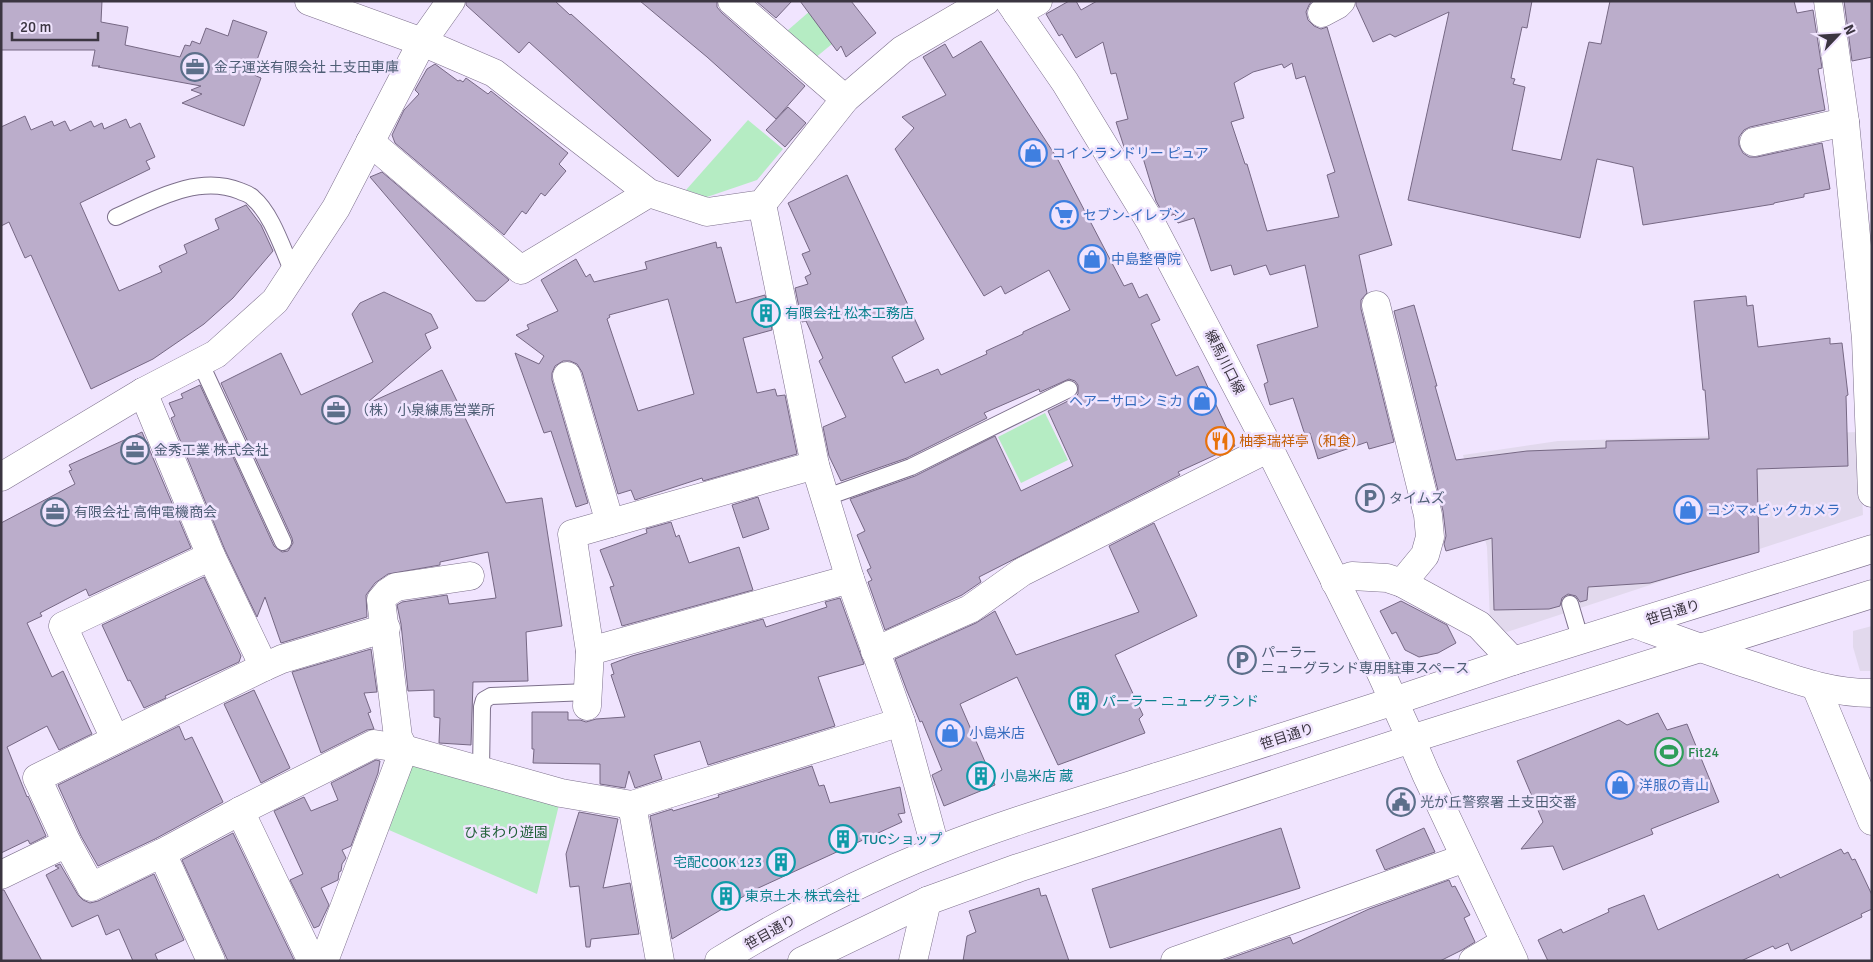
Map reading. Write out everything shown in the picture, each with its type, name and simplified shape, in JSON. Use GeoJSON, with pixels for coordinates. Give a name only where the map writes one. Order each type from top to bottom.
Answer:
{"type":"FeatureCollection","features":[{"type":"Feature","properties":{"kind":"street"},"geometry":{"type":"LineString","coordinates":[[309,1],[422,42],[494,73],[649,193],[707,212],[762,204],[846,99],[902,50],[986,1]]}},
{"type":"Feature","properties":{"kind":"street"},"geometry":{"type":"LineString","coordinates":[[1,476],[143,392],[216,354],[276,301],[336,208],[422,42],[451,1]]}},
{"type":"Feature","properties":{"kind":"street"},"geometry":{"type":"LineString","coordinates":[[732,1],[846,99]]}},
{"type":"Feature","properties":{"kind":"street"},"geometry":{"type":"LineString","coordinates":[[1828,1],[1845,122],[1862,191],[1872,494]]}},
{"type":"Feature","properties":{"kind":"street","name":"練馬川口線"},"geometry":{"type":"LineString","coordinates":[[1021,5],[1065,82],[1152,223],[1269,448],[1394,701],[1510,951]]}},
{"type":"Feature","properties":{"kind":"street"},"geometry":{"type":"LineString","coordinates":[[1754,142],[1845,122]]}},
{"type":"Feature","properties":{"kind":"street"},"geometry":{"type":"LineString","coordinates":[[370,142],[521,270],[649,193]]}},
{"type":"Feature","properties":{"kind":"street"},"geometry":{"type":"LineString","coordinates":[[762,204],[814,465],[850,579],[901,722],[936,850]]}},
{"type":"Feature","properties":{"kind":"street"},"geometry":{"type":"LineString","coordinates":[[1376,305],[1428,516],[1430,537],[1425,554],[1402,583]]}},
{"type":"Feature","properties":{"kind":"street"},"geometry":{"type":"LineString","coordinates":[[567,376],[610,523]]}},
{"type":"Feature","properties":{"kind":"street"},"geometry":{"type":"LineString","coordinates":[[143,392],[211,556],[264,667]]}},
{"type":"Feature","properties":{"kind":"street"},"geometry":{"type":"LineString","coordinates":[[875,651],[970,609],[1022,572],[1269,448]]}},
{"type":"Feature","properties":{"kind":"street"},"geometry":{"type":"LineString","coordinates":[[588,699],[590,651],[572,534],[814,465]]}},
{"type":"Feature","properties":{"kind":"street","name":"笹目通り"},"geometry":{"type":"LineString","coordinates":[[719,961],[783,923],[838,895],[936,850],[1002,826],[1238,752],[1513,661],[1872,550]]}},
{"type":"Feature","properties":{"kind":"street"},"geometry":{"type":"LineString","coordinates":[[115,739],[63,626],[211,556]]}},
{"type":"Feature","properties":{"kind":"street"},"geometry":{"type":"LineString","coordinates":[[240,811],[308,954],[323,961],[404,749],[398,736],[381,600],[387,592],[396,587],[470,576]]}},
{"type":"Feature","properties":{"kind":"street"},"geometry":{"type":"LineString","coordinates":[[1335,582],[1352,576],[1387,578],[1402,583],[1479,625],[1513,661]]}},
{"type":"Feature","properties":{"kind":"street"},"geometry":{"type":"LineString","coordinates":[[590,651],[850,579]]}},
{"type":"Feature","properties":{"kind":"street"},"geometry":{"type":"LineString","coordinates":[[802,961],[927,901],[1018,868],[1411,739],[1872,594]]}},
{"type":"Feature","properties":{"kind":"street"},"geometry":{"type":"LineString","coordinates":[[1635,624],[1698,648],[1816,687],[1850,693],[1872,693]]}},
{"type":"Feature","properties":{"kind":"street"},"geometry":{"type":"LineString","coordinates":[[386,628],[264,667],[37,778],[67,843],[91,887],[162,853],[240,811],[374,744],[404,749],[561,793],[632,806],[901,722]]}},
{"type":"Feature","properties":{"kind":"street"},"geometry":{"type":"LineString","coordinates":[[1816,687],[1872,821]]}},
{"type":"Feature","properties":{"kind":"street"},"geometry":{"type":"LineString","coordinates":[[632,806],[660,961]]}},
{"type":"Feature","properties":{"kind":"street"},"geometry":{"type":"LineString","coordinates":[[1,875],[67,843]]}},
{"type":"Feature","properties":{"kind":"street"},"geometry":{"type":"LineString","coordinates":[[162,853],[211,961]]}},
{"type":"Feature","properties":{"kind":"street"},"geometry":{"type":"LineString","coordinates":[[1175,961],[1466,858]]}},
{"type":"Feature","properties":{"kind":"street"},"geometry":{"type":"LineString","coordinates":[[913,961],[927,901]]}},
{"type":"Feature","properties":{"kind":"street"},"geometry":{"type":"LineString","coordinates":[[1473,961],[1510,951]]}},
{"type":"Feature","properties":{"kind":"lane"},"geometry":{"type":"LineString","coordinates":[[116,216],[174,191],[200,186],[226,185],[252,196],[264,210],[290,265],[297,269]]}},
{"type":"Feature","properties":{"kind":"lane"},"geometry":{"type":"LineString","coordinates":[[200,362],[283,542]]}},
{"type":"Feature","properties":{"kind":"lane"},"geometry":{"type":"LineString","coordinates":[[824,498],[911,467],[1069,389]]}},
{"type":"Feature","properties":{"kind":"lane"},"geometry":{"type":"LineString","coordinates":[[1570,604],[1581,641]]}},
{"type":"Feature","properties":{"kind":"lane"},"geometry":{"type":"LineString","coordinates":[[481,770],[482,708],[484,700],[491,696],[588,699]]}},
{"type":"Feature","properties":{"kind":"shaded area"},"geometry":{"type":"Polygon","coordinates":[[[1859,432],[1863,515],[1507,632],[1490,621],[1487,547],[1463,455],[1558,441],[1859,432]]]}},
{"type":"Feature","properties":{"kind":"shaded area"},"geometry":{"type":"Polygon","coordinates":[[[1872,626],[1872,671],[1860,671],[1853,647],[1853,631],[1872,626]]]}},
{"type":"Feature","properties":{"kind":"green space"},"geometry":{"type":"Polygon","coordinates":[[[810,11],[832,44],[815,58],[787,31],[810,11]]]}},
{"type":"Feature","properties":{"kind":"green space"},"geometry":{"type":"Polygon","coordinates":[[[748,120],[783,149],[757,180],[707,197],[686,190],[748,120]]]}},
{"type":"Feature","properties":{"kind":"green space"},"geometry":{"type":"Polygon","coordinates":[[[1045,413],[1068,460],[1021,483],[998,437],[1045,413]]]}},
{"type":"Feature","properties":{"kind":"green space","name":"ひまわり遊園"},"geometry":{"type":"Polygon","coordinates":[[[419,762],[560,801],[537,894],[389,830],[409,768],[419,762]]]}},
{"type":"Feature","properties":{"kind":"building"},"geometry":{"type":"Polygon","coordinates":[[[1,1],[102,1],[101,22],[128,27],[125,45],[180,57],[185,45],[190,46],[192,41],[200,44],[206,28],[228,36],[233,20],[267,32],[252,74],[261,78],[244,126],[182,103],[202,94],[191,90],[201,86],[92,66],[95,50],[1,50],[1,1]]]}},
{"type":"Feature","properties":{"kind":"building"},"geometry":{"type":"Polygon","coordinates":[[[466,1],[555,1],[711,140],[678,177],[529,42],[519,53],[466,5],[466,1]]]}},
{"type":"Feature","properties":{"kind":"building"},"geometry":{"type":"Polygon","coordinates":[[[640,1],[717,1],[717,7],[722,13],[805,86],[776,119],[707,57],[640,1]]]}},
{"type":"Feature","properties":{"kind":"building"},"geometry":{"type":"Polygon","coordinates":[[[756,1],[792,1],[776,18],[756,1]]]}},
{"type":"Feature","properties":{"kind":"building"},"geometry":{"type":"Polygon","coordinates":[[[800,1],[851,1],[876,33],[846,57],[841,46],[837,51],[800,1]]]}},
{"type":"Feature","properties":{"kind":"building"},"geometry":{"type":"Polygon","coordinates":[[[1069,1],[1076,1],[1081,10],[1097,1],[1312,1],[1306,12],[1308,20],[1314,26],[1321,29],[1327,27],[1392,245],[1359,255],[1367,293],[1361,300],[1361,309],[1394,442],[1369,449],[1367,442],[1318,459],[1310,433],[1305,435],[1293,398],[1270,405],[1264,384],[1268,382],[1257,345],[1318,327],[1305,265],[1270,275],[1266,265],[1234,275],[1231,265],[1211,271],[1194,218],[1178,223],[1175,214],[1165,217],[1156,201],[1140,148],[1126,153],[1116,122],[1128,119],[1116,73],[1111,74],[1103,42],[1076,58],[1062,34],[1059,36],[1046,14],[1069,1]],[[1292,63],[1284,68],[1282,64],[1253,72],[1234,83],[1244,118],[1231,122],[1245,164],[1247,164],[1267,231],[1339,217],[1327,175],[1335,172],[1305,76],[1296,79],[1292,63]]]}},
{"type":"Feature","properties":{"kind":"building"},"geometry":{"type":"Polygon","coordinates":[[[1356,1],[1532,1],[1527,28],[1522,27],[1511,78],[1515,79],[1513,84],[1525,87],[1512,150],[1561,160],[1589,42],[1601,44],[1610,1],[1794,1],[1797,13],[1813,10],[1822,68],[1818,69],[1825,110],[1750,127],[1744,130],[1739,137],[1739,145],[1743,153],[1749,157],[1757,157],[1822,143],[1830,189],[1804,194],[1804,197],[1774,204],[1643,225],[1633,167],[1597,159],[1580,238],[1408,200],[1449,12],[1395,37],[1390,34],[1373,42],[1356,5],[1356,1]]]}},
{"type":"Feature","properties":{"kind":"building"},"geometry":{"type":"Polygon","coordinates":[[[1844,1],[1872,1],[1872,57],[1852,61],[1844,1]]]}},
{"type":"Feature","properties":{"kind":"building"},"geometry":{"type":"Polygon","coordinates":[[[981,41],[1057,158],[1124,286],[1132,283],[1139,298],[1147,294],[1160,320],[1151,324],[1176,376],[1198,366],[1235,446],[1178,472],[1180,475],[979,577],[981,582],[962,595],[885,630],[868,582],[872,580],[867,570],[871,568],[857,535],[865,531],[850,499],[915,476],[995,436],[1021,491],[1073,466],[1048,411],[1074,398],[1078,394],[1078,385],[1075,381],[1069,379],[1040,392],[1039,389],[984,413],[987,418],[907,458],[841,481],[829,456],[823,427],[846,417],[819,361],[823,358],[806,321],[802,322],[795,288],[808,284],[805,277],[811,274],[802,254],[810,251],[788,203],[847,175],[924,339],[892,357],[905,383],[938,369],[941,375],[987,354],[986,351],[1070,310],[1049,270],[1005,294],[1001,286],[984,296],[895,149],[914,128],[902,117],[946,95],[923,57],[945,44],[953,58],[981,41]]]}},
{"type":"Feature","properties":{"kind":"building"},"geometry":{"type":"Polygon","coordinates":[[[435,64],[458,81],[463,82],[466,78],[488,94],[491,91],[568,153],[559,164],[566,171],[545,196],[541,193],[526,214],[522,211],[504,235],[395,143],[392,135],[404,110],[419,94],[415,90],[427,69],[435,64]]]}},
{"type":"Feature","properties":{"kind":"building"},"geometry":{"type":"Polygon","coordinates":[[[788,107],[806,123],[785,147],[766,130],[788,107]]]}},
{"type":"Feature","properties":{"kind":"building"},"geometry":{"type":"Polygon","coordinates":[[[25,116],[31,130],[52,121],[54,126],[65,121],[70,131],[91,121],[94,127],[102,123],[104,129],[126,119],[130,128],[140,123],[155,157],[146,161],[150,169],[80,203],[119,291],[162,272],[159,266],[187,253],[184,245],[219,229],[215,219],[246,205],[261,225],[273,251],[233,298],[204,324],[153,359],[91,389],[31,255],[25,258],[9,222],[1,226],[1,127],[25,116]]]}},
{"type":"Feature","properties":{"kind":"building"},"geometry":{"type":"Polygon","coordinates":[[[382,172],[509,280],[485,301],[476,301],[370,177],[382,172]]]}},
{"type":"Feature","properties":{"kind":"building"},"geometry":{"type":"Polygon","coordinates":[[[716,242],[717,248],[721,247],[736,303],[765,295],[772,330],[743,338],[757,393],[775,389],[777,396],[785,395],[797,454],[703,481],[702,478],[635,500],[631,490],[618,494],[582,372],[577,364],[563,361],[555,366],[552,380],[588,503],[576,507],[551,431],[544,433],[515,353],[539,364],[544,356],[516,335],[529,329],[527,325],[558,311],[541,280],[576,259],[586,277],[590,274],[594,282],[647,269],[645,262],[716,242]],[[668,299],[609,315],[610,317],[607,319],[638,411],[694,394],[668,299]]]}},
{"type":"Feature","properties":{"kind":"building"},"geometry":{"type":"Polygon","coordinates":[[[384,292],[431,314],[438,328],[425,334],[431,348],[368,402],[442,370],[506,503],[542,498],[562,626],[526,632],[528,681],[473,682],[471,745],[439,743],[440,718],[434,717],[434,690],[408,691],[401,624],[397,605],[402,602],[447,595],[449,604],[496,598],[488,552],[440,562],[440,565],[388,574],[375,583],[366,595],[367,617],[281,643],[265,597],[257,617],[225,550],[171,418],[175,416],[169,403],[183,398],[181,394],[200,385],[274,546],[282,552],[288,551],[293,543],[292,538],[221,383],[281,353],[301,395],[373,362],[352,314],[360,303],[384,292]]]}},
{"type":"Feature","properties":{"kind":"building"},"geometry":{"type":"Polygon","coordinates":[[[1746,296],[1747,306],[1753,305],[1758,347],[1830,338],[1830,344],[1842,343],[1848,395],[1846,396],[1848,466],[1757,469],[1759,552],[1650,583],[1588,587],[1587,600],[1580,602],[1576,596],[1568,594],[1562,598],[1560,606],[1549,609],[1494,610],[1492,538],[1446,551],[1443,511],[1394,311],[1414,305],[1456,460],[1527,451],[1606,448],[1606,441],[1709,439],[1694,301],[1746,296]]]}},
{"type":"Feature","properties":{"kind":"building"},"geometry":{"type":"Polygon","coordinates":[[[142,432],[191,548],[89,596],[86,589],[40,613],[42,616],[27,623],[52,677],[63,671],[92,734],[59,750],[47,726],[7,747],[27,797],[46,836],[30,844],[28,840],[1,853],[1,523],[75,484],[69,471],[72,470],[69,465],[142,432]]]}},
{"type":"Feature","properties":{"kind":"building"},"geometry":{"type":"Polygon","coordinates":[[[758,497],[769,529],[743,538],[732,505],[758,497]]]}},
{"type":"Feature","properties":{"kind":"building"},"geometry":{"type":"Polygon","coordinates":[[[671,522],[676,537],[679,535],[689,563],[739,547],[753,590],[622,626],[610,587],[614,586],[600,550],[647,533],[646,529],[671,522]]]}},
{"type":"Feature","properties":{"kind":"building"},"geometry":{"type":"Polygon","coordinates":[[[1154,523],[1197,616],[1115,655],[1143,715],[1139,719],[1145,733],[1058,765],[1017,677],[960,704],[995,785],[944,806],[932,775],[942,770],[922,721],[920,722],[895,659],[976,623],[995,611],[1016,655],[1139,612],[1109,546],[1154,523]]]}},
{"type":"Feature","properties":{"kind":"building"},"geometry":{"type":"Polygon","coordinates":[[[204,577],[241,656],[239,662],[165,696],[166,698],[144,708],[130,680],[128,681],[102,625],[204,577]]]}},
{"type":"Feature","properties":{"kind":"building"},"geometry":{"type":"Polygon","coordinates":[[[840,598],[864,664],[818,677],[835,726],[708,765],[700,741],[654,755],[662,779],[635,788],[629,771],[625,788],[600,784],[600,764],[533,763],[532,712],[568,712],[568,720],[586,722],[596,719],[625,717],[611,675],[614,674],[611,664],[632,656],[763,619],[766,627],[827,607],[825,602],[840,598]]]}},
{"type":"Feature","properties":{"kind":"building"},"geometry":{"type":"Polygon","coordinates":[[[1401,601],[1447,625],[1456,643],[1438,653],[1419,657],[1405,650],[1396,632],[1392,634],[1380,611],[1401,601]]]}},
{"type":"Feature","properties":{"kind":"building"},"geometry":{"type":"Polygon","coordinates":[[[371,649],[377,692],[364,693],[371,712],[368,713],[374,729],[367,730],[321,753],[292,672],[371,649]]]}},
{"type":"Feature","properties":{"kind":"building"},"geometry":{"type":"Polygon","coordinates":[[[254,690],[290,768],[261,783],[224,704],[254,690]]]}},
{"type":"Feature","properties":{"kind":"building","name":"洋服の青山"},"geometry":{"type":"Polygon","coordinates":[[[1658,713],[1667,730],[1687,724],[1719,802],[1651,829],[1653,834],[1563,870],[1553,846],[1521,849],[1543,822],[1517,761],[1619,720],[1627,725],[1658,713]]]}},
{"type":"Feature","properties":{"kind":"building"},"geometry":{"type":"Polygon","coordinates":[[[179,726],[185,740],[192,737],[223,802],[155,839],[98,866],[81,836],[58,785],[179,726]]]}},
{"type":"Feature","properties":{"kind":"building"},"geometry":{"type":"Polygon","coordinates":[[[376,760],[380,761],[378,773],[351,846],[342,850],[346,858],[339,872],[338,880],[321,888],[329,905],[319,926],[314,928],[290,880],[303,874],[274,811],[304,797],[311,811],[338,800],[331,783],[376,760]]]}},
{"type":"Feature","properties":{"kind":"building"},"geometry":{"type":"Polygon","coordinates":[[[812,766],[819,786],[824,785],[830,803],[900,787],[905,813],[898,814],[902,822],[754,890],[672,939],[650,816],[719,797],[718,795],[812,766]]]}},
{"type":"Feature","properties":{"kind":"building"},"geometry":{"type":"Polygon","coordinates":[[[579,812],[618,819],[603,888],[630,883],[639,934],[591,939],[590,947],[586,947],[579,886],[570,887],[566,854],[579,812]]]}},
{"type":"Feature","properties":{"kind":"building"},"geometry":{"type":"Polygon","coordinates":[[[1281,828],[1300,888],[1110,948],[1092,889],[1281,828]]]}},
{"type":"Feature","properties":{"kind":"building"},"geometry":{"type":"Polygon","coordinates":[[[1424,828],[1435,852],[1385,870],[1376,850],[1424,828]]]}},
{"type":"Feature","properties":{"kind":"building"},"geometry":{"type":"Polygon","coordinates":[[[233,833],[295,961],[228,961],[182,860],[233,833]]]}},
{"type":"Feature","properties":{"kind":"building"},"geometry":{"type":"Polygon","coordinates":[[[1841,849],[1844,854],[1848,852],[1852,860],[1855,859],[1872,895],[1872,909],[1861,914],[1862,917],[1791,951],[1788,943],[1775,949],[1773,946],[1741,961],[1548,961],[1538,940],[1561,929],[1563,933],[1609,912],[1608,909],[1644,895],[1658,930],[1778,874],[1780,878],[1841,849]]]}},
{"type":"Feature","properties":{"kind":"building"},"geometry":{"type":"Polygon","coordinates":[[[60,864],[78,895],[90,903],[154,874],[184,940],[155,954],[158,961],[133,961],[119,929],[106,935],[98,915],[72,927],[46,875],[59,868],[55,866],[60,864]]]}},
{"type":"Feature","properties":{"kind":"building"},"geometry":{"type":"Polygon","coordinates":[[[1449,880],[1452,887],[1455,886],[1470,915],[1464,918],[1475,942],[1440,961],[1222,961],[1290,937],[1293,944],[1369,909],[1449,880]]]}},
{"type":"Feature","properties":{"kind":"building"},"geometry":{"type":"Polygon","coordinates":[[[1039,888],[1041,896],[1046,895],[1069,961],[963,961],[967,936],[976,932],[969,911],[1039,888]]]}},
{"type":"Feature","properties":{"kind":"building"},"geometry":{"type":"Polygon","coordinates":[[[1,890],[4,890],[42,961],[1,961],[1,890]]]}},
{"type":"Feature","properties":{"kind":"place","name":"金子運送有限会社 土支田車庫"},"geometry":{"type":"Point","coordinates":[195,67]}},
{"type":"Feature","properties":{"kind":"place","name":"コインランドリー ピュア"},"geometry":{"type":"Point","coordinates":[1033,153]}},
{"type":"Feature","properties":{"kind":"place","name":"セブン-イレブン"},"geometry":{"type":"Point","coordinates":[1064,215]}},
{"type":"Feature","properties":{"kind":"place","name":"中島整骨院"},"geometry":{"type":"Point","coordinates":[1092,259]}},
{"type":"Feature","properties":{"kind":"place","name":"有限会社 松本工務店"},"geometry":{"type":"Point","coordinates":[766,313]}},
{"type":"Feature","properties":{"kind":"place","name":"ヘアーサロン ミカ"},"geometry":{"type":"Point","coordinates":[1202,401]}},
{"type":"Feature","properties":{"kind":"place","name":"（株）小泉練馬営業所"},"geometry":{"type":"Point","coordinates":[336,410]}},
{"type":"Feature","properties":{"kind":"place","name":"柚季瑞祥亭（和食）"},"geometry":{"type":"Point","coordinates":[1220,441]}},
{"type":"Feature","properties":{"kind":"place","name":"金秀工業 株式会社"},"geometry":{"type":"Point","coordinates":[135,450]}},
{"type":"Feature","properties":{"kind":"place","name":"タイムズ"},"geometry":{"type":"Point","coordinates":[1370,498]}},
{"type":"Feature","properties":{"kind":"place","name":"コジマ×ビックカメラ"},"geometry":{"type":"Point","coordinates":[1688,510]}},
{"type":"Feature","properties":{"kind":"place","name":"有限会社 高伸電機商会"},"geometry":{"type":"Point","coordinates":[55,512]}},
{"type":"Feature","properties":{"kind":"place","name":"パーラー ニューグランド専用駐車スペース"},"geometry":{"type":"Point","coordinates":[1242,660]}},
{"type":"Feature","properties":{"kind":"place","name":"パーラー ニューグランド"},"geometry":{"type":"Point","coordinates":[1083,701]}},
{"type":"Feature","properties":{"kind":"place","name":"小島米店"},"geometry":{"type":"Point","coordinates":[950,733]}},
{"type":"Feature","properties":{"kind":"place","name":"Fit24"},"geometry":{"type":"Point","coordinates":[1669,752]}},
{"type":"Feature","properties":{"kind":"place","name":"小島米店 蔵"},"geometry":{"type":"Point","coordinates":[981,776]}},
{"type":"Feature","properties":{"kind":"place","name":"洋服の青山"},"geometry":{"type":"Point","coordinates":[1620,785]}},
{"type":"Feature","properties":{"kind":"place","name":"光が丘警察署 土支田交番"},"geometry":{"type":"Point","coordinates":[1401,802]}},
{"type":"Feature","properties":{"kind":"place","name":"TUCショップ"},"geometry":{"type":"Point","coordinates":[843,839]}},
{"type":"Feature","properties":{"kind":"place","name":"宅配COOK 123"},"geometry":{"type":"Point","coordinates":[781,862]}},
{"type":"Feature","properties":{"kind":"place","name":"東京土木 株式会社"},"geometry":{"type":"Point","coordinates":[726,896]}}]}
